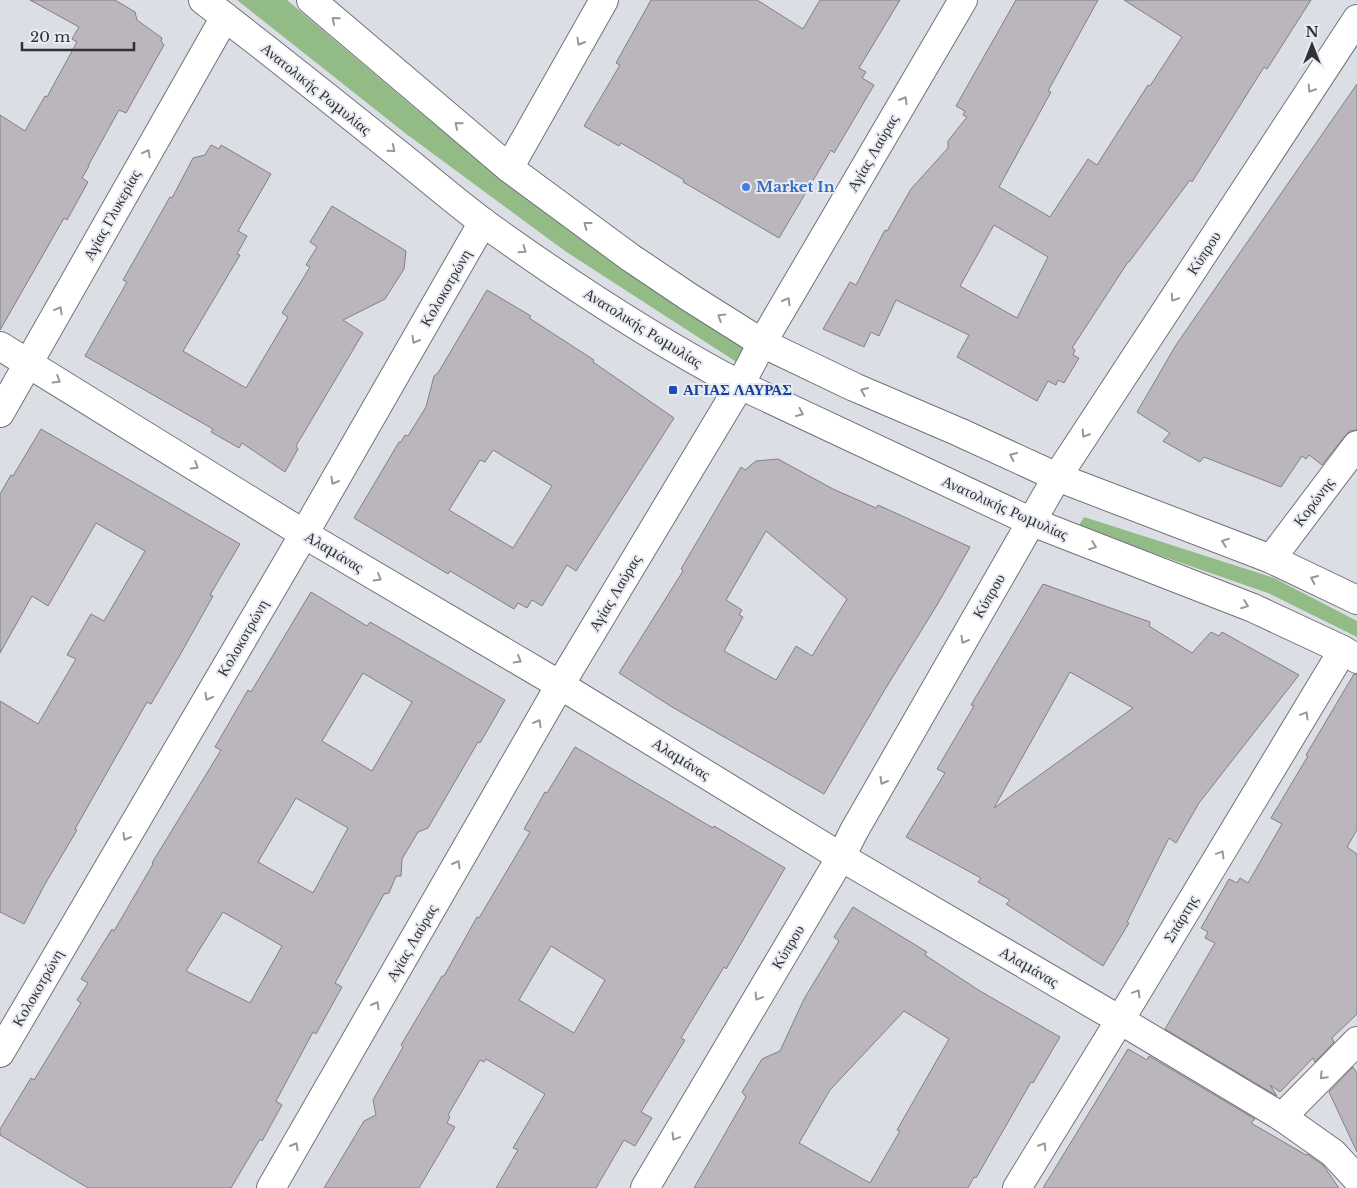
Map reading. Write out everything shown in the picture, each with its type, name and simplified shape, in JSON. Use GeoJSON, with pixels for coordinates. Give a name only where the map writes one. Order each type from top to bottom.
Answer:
{"type":"FeatureCollection","features":[{"type":"Feature","properties":{"kind":"street","name":"Ανατολικής Ρωμυλίας"},"geometry":{"type":"LineString","coordinates":[[203,0],[483,222],[654,338],[693,361],[740,385],[1032,522],[1253,608],[1350,655]]}},
{"type":"Feature","properties":{"kind":"street"},"geometry":{"type":"LineString","coordinates":[[311,0],[508,168],[631,258],[688,297],[762,343],[854,387],[1057,477],[1271,559],[1357,600]]}},
{"type":"Feature","properties":{"kind":"street"},"geometry":{"type":"LineString","coordinates":[[508,168],[604,0]]}},
{"type":"Feature","properties":{"kind":"street","name":"Αγίας Λαύρας"},"geometry":{"type":"LineString","coordinates":[[271,1188],[560,685],[740,385],[762,343],[963,0]]}},
{"type":"Feature","properties":{"kind":"street","name":"Αγίας Γλυκερίας"},"geometry":{"type":"LineString","coordinates":[[0,413],[225,17]]}},
{"type":"Feature","properties":{"kind":"street","name":"Κύπρου"},"geometry":{"type":"LineString","coordinates":[[646,1188],[841,857],[854,831],[1057,477],[1357,19]]}},
{"type":"Feature","properties":{"kind":"street","name":"Κολοκοτρώνη"},"geometry":{"type":"LineString","coordinates":[[0,1053],[304,534],[483,222]]}},
{"type":"Feature","properties":{"kind":"street","name":"Αλαμάνας"},"geometry":{"type":"LineString","coordinates":[[0,346],[304,534],[560,685],[841,857],[1282,1117],[1333,1153],[1357,1179]]}},
{"type":"Feature","properties":{"kind":"street","name":"Κορώνης"},"geometry":{"type":"LineString","coordinates":[[1271,559],[1357,445]]}},
{"type":"Feature","properties":{"kind":"street","name":"Σπάρτης"},"geometry":{"type":"LineString","coordinates":[[1017,1188],[1120,1020],[1350,655]]}},
{"type":"Feature","properties":{"kind":"street"},"geometry":{"type":"LineString","coordinates":[[1282,1117],[1357,1041]]}},
{"type":"Feature","properties":{"kind":"green space"},"geometry":{"type":"Polygon","coordinates":[[[237,0],[287,0],[417,110],[575,234],[747,348],[738,363],[565,251],[405,133],[237,0]]]}},
{"type":"Feature","properties":{"kind":"green space"},"geometry":{"type":"Polygon","coordinates":[[[1084,517],[1274,578],[1357,621],[1357,637],[1268,593],[1078,527],[1084,517]]]}},
{"type":"Feature","properties":{"kind":"building"},"geometry":{"type":"Polygon","coordinates":[[[30,0],[115,0],[135,12],[137,20],[162,38],[161,41],[164,45],[126,113],[119,110],[82,178],[88,182],[67,220],[64,218],[0,330],[0,115],[25,131],[45,96],[47,97],[77,42],[72,39],[79,27],[30,0]]]}},
{"type":"Feature","properties":{"kind":"building"},"geometry":{"type":"Polygon","coordinates":[[[651,0],[757,0],[803,29],[820,0],[900,0],[859,68],[866,72],[862,78],[874,85],[834,153],[831,150],[779,238],[621,143],[619,146],[584,126],[620,65],[616,63],[651,0]]]}},
{"type":"Feature","properties":{"kind":"building"},"geometry":{"type":"Polygon","coordinates":[[[1016,0],[1098,0],[1048,91],[1051,92],[999,187],[1050,217],[1088,159],[1097,165],[1148,85],[1150,86],[1182,37],[1124,0],[1311,0],[1267,69],[1264,67],[1192,182],[1190,180],[1128,262],[1072,348],[1075,350],[1073,355],[1079,358],[1064,383],[1058,380],[1056,385],[1048,381],[1037,401],[957,357],[969,335],[896,300],[879,336],[871,332],[864,347],[823,329],[850,282],[856,285],[885,230],[887,231],[911,189],[948,148],[948,141],[967,117],[963,115],[965,111],[956,106],[1016,0]],[[994,225],[960,286],[1017,318],[1048,257],[994,225]]]}},
{"type":"Feature","properties":{"kind":"building"},"geometry":{"type":"Polygon","coordinates":[[[1357,84],[1357,430],[1350,431],[1345,436],[1322,465],[1309,455],[1306,459],[1302,456],[1281,487],[1204,457],[1200,462],[1163,441],[1170,433],[1137,412],[1176,345],[1357,84]]]}},
{"type":"Feature","properties":{"kind":"building"},"geometry":{"type":"Polygon","coordinates":[[[211,145],[219,149],[221,145],[271,174],[238,231],[247,236],[237,254],[240,255],[183,351],[246,388],[288,317],[282,313],[310,267],[306,265],[317,247],[310,242],[332,206],[406,251],[404,269],[385,299],[343,320],[363,333],[296,446],[298,449],[285,472],[242,443],[239,448],[211,432],[213,429],[85,356],[127,282],[123,280],[170,197],[172,198],[193,158],[205,155],[211,145]]]}},
{"type":"Feature","properties":{"kind":"building"},"geometry":{"type":"Polygon","coordinates":[[[487,290],[531,316],[529,318],[594,360],[593,362],[674,418],[576,571],[567,565],[542,606],[532,600],[527,608],[518,603],[514,609],[450,571],[448,574],[354,518],[399,442],[401,442],[405,435],[408,436],[426,407],[434,376],[438,373],[487,290]],[[493,450],[485,462],[480,460],[449,510],[513,548],[552,486],[493,450]]]}},
{"type":"Feature","properties":{"kind":"building"},"geometry":{"type":"Polygon","coordinates":[[[41,429],[240,544],[210,595],[213,596],[180,655],[151,704],[147,702],[24,924],[0,912],[0,701],[38,724],[76,659],[67,655],[91,614],[104,621],[145,551],[96,523],[48,606],[32,596],[0,653],[0,494],[41,429]]]}},
{"type":"Feature","properties":{"kind":"building"},"geometry":{"type":"Polygon","coordinates":[[[778,459],[833,489],[876,508],[878,505],[970,547],[824,794],[672,707],[619,673],[683,571],[681,569],[741,467],[745,470],[756,461],[778,459]],[[766,531],[726,600],[742,610],[739,615],[743,617],[724,651],[776,680],[796,646],[812,656],[847,599],[766,531]]]}},
{"type":"Feature","properties":{"kind":"building"},"geometry":{"type":"Polygon","coordinates":[[[1043,584],[1150,622],[1149,626],[1192,653],[1211,632],[1219,636],[1222,632],[1299,675],[1199,803],[1176,843],[1169,838],[1127,922],[1129,923],[1103,966],[1006,904],[1010,900],[978,882],[981,878],[906,837],[945,773],[937,769],[974,706],[971,705],[1043,584]],[[1070,672],[994,808],[1133,708],[1070,672]]]}},
{"type":"Feature","properties":{"kind":"building"},"geometry":{"type":"Polygon","coordinates":[[[311,592],[367,626],[370,622],[505,700],[428,828],[418,832],[402,859],[401,876],[396,876],[389,893],[384,894],[335,983],[342,987],[316,1034],[313,1032],[276,1101],[282,1105],[262,1141],[260,1139],[231,1188],[88,1188],[0,1135],[0,1129],[31,1078],[34,1080],[81,1003],[77,1000],[88,983],[81,979],[112,929],[114,931],[152,863],[221,750],[215,747],[248,690],[251,692],[311,592]],[[363,673],[322,741],[372,771],[412,702],[363,673]],[[296,798],[258,862],[313,893],[348,828],[296,798]],[[223,912],[186,971],[250,1003],[282,946],[223,912]]]}},
{"type":"Feature","properties":{"kind":"building"},"geometry":{"type":"Polygon","coordinates":[[[1354,674],[1357,675],[1357,830],[1347,847],[1357,854],[1357,1014],[1332,1038],[1334,1042],[1315,1062],[1313,1058],[1280,1092],[1270,1085],[1277,1096],[1165,1029],[1215,943],[1205,938],[1208,932],[1201,928],[1229,879],[1237,883],[1240,878],[1248,883],[1282,824],[1271,818],[1354,674]]]}},
{"type":"Feature","properties":{"kind":"building"},"geometry":{"type":"Polygon","coordinates":[[[575,747],[785,868],[726,969],[724,967],[681,1038],[685,1040],[641,1112],[652,1118],[635,1146],[624,1140],[596,1188],[496,1188],[518,1150],[513,1148],[545,1094],[486,1059],[484,1062],[480,1060],[448,1115],[450,1117],[447,1123],[455,1127],[419,1188],[324,1188],[364,1121],[376,1115],[373,1100],[403,1047],[401,1045],[530,832],[524,829],[545,792],[547,793],[575,747]],[[551,946],[519,1000],[574,1033],[605,980],[551,946]]]}},
{"type":"Feature","properties":{"kind":"building"},"geometry":{"type":"Polygon","coordinates":[[[853,907],[927,952],[925,955],[980,991],[1060,1037],[1033,1083],[1031,1082],[976,1178],[974,1177],[968,1188],[694,1188],[746,1097],[742,1092],[762,1059],[780,1051],[804,999],[839,941],[834,937],[853,907]],[[904,1011],[830,1090],[799,1143],[870,1183],[900,1131],[897,1130],[949,1039],[904,1011]]]}},
{"type":"Feature","properties":{"kind":"building"},"geometry":{"type":"Polygon","coordinates":[[[1128,1049],[1147,1060],[1149,1056],[1255,1119],[1251,1123],[1323,1165],[1339,1188],[1043,1188],[1128,1049]]]}},
{"type":"Feature","properties":{"kind":"building"},"geometry":{"type":"Polygon","coordinates":[[[1353,1067],[1357,1073],[1357,1152],[1329,1092],[1353,1067]]]}},
{"type":"Feature","properties":{"kind":"place","name":"Market In"},"geometry":{"type":"Point","coordinates":[746,187]}},
{"type":"Feature","properties":{"kind":"place","name":"ΑΓΙΑΣ ΛΑΥΡΑΣ"},"geometry":{"type":"Point","coordinates":[673,390]}}]}
